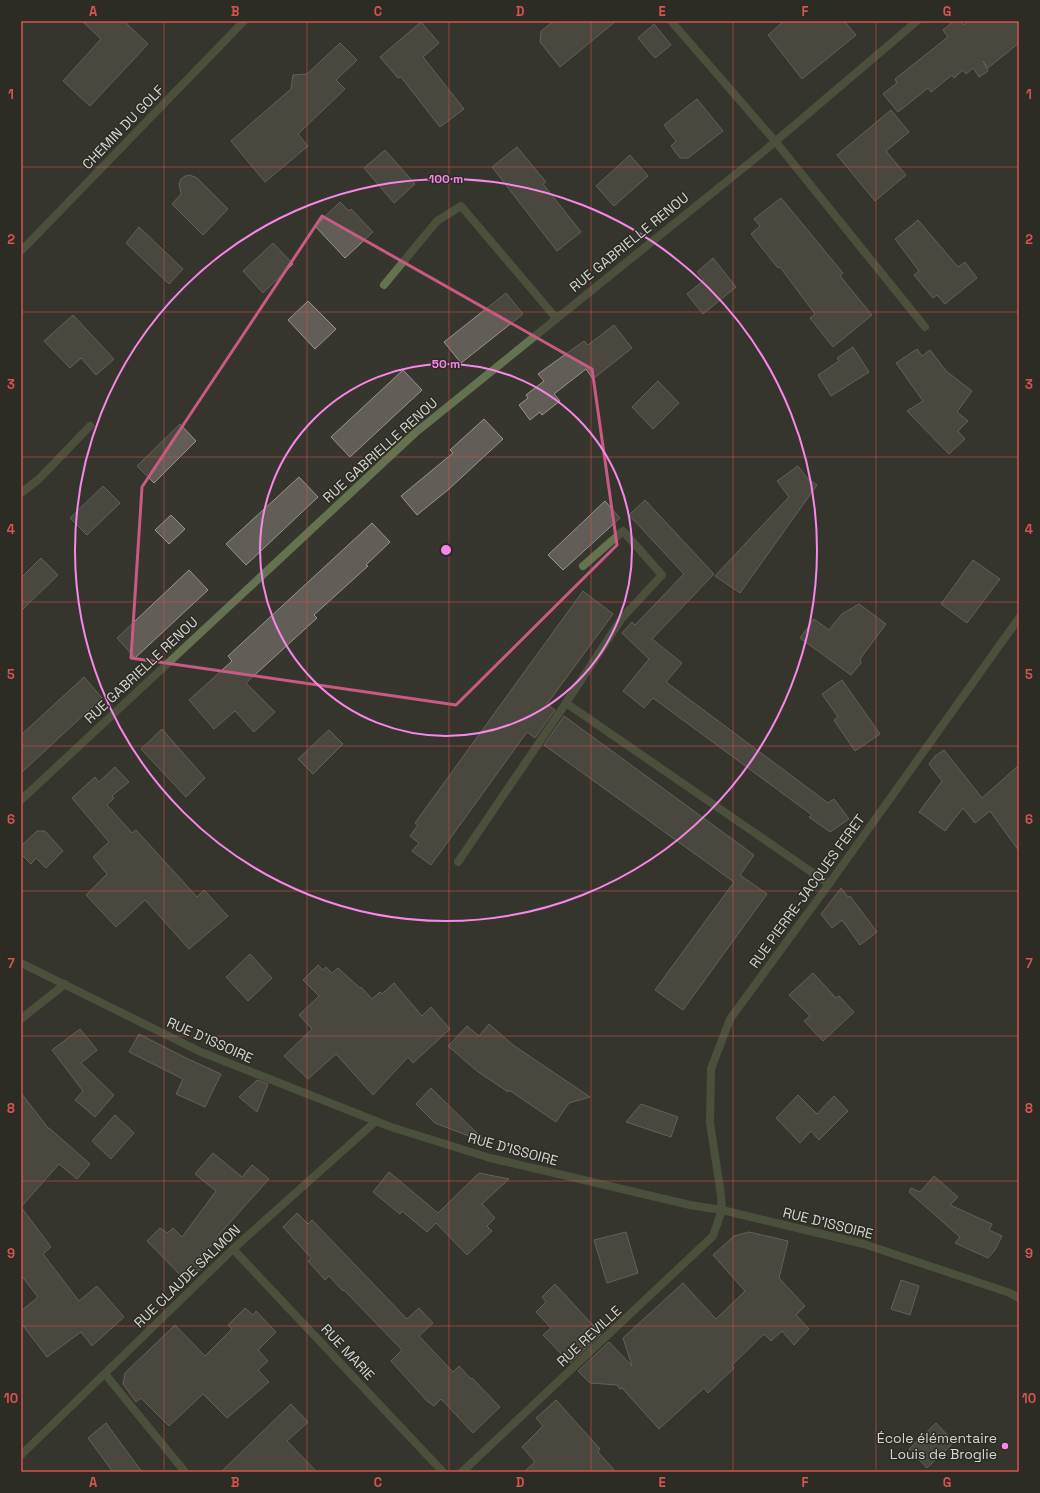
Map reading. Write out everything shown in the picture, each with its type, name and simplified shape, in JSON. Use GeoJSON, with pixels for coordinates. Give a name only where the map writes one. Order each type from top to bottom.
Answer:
{"type":"FeatureCollection","features":[{"type":"Feature","properties":{"kind":"street","name":"CHEMIN DU GOLF"},"geometry":{"type":"LineString","coordinates":[[21,251],[244,21]]}},
{"type":"Feature","properties":{"kind":"street"},"geometry":{"type":"LineString","coordinates":[[671,21],[775,141],[925,327]]}},
{"type":"Feature","properties":{"kind":"street","name":"RUE GABRIELLE RENOU"},"geometry":{"type":"LineString","coordinates":[[21,800],[415,433],[775,141],[917,21]]}},
{"type":"Feature","properties":{"kind":"street"},"geometry":{"type":"LineString","coordinates":[[384,285],[437,221],[461,206],[556,318]]}},
{"type":"Feature","properties":{"kind":"street"},"geometry":{"type":"LineString","coordinates":[[21,493],[39,479],[90,426]]}},
{"type":"Feature","properties":{"kind":"street"},"geometry":{"type":"LineString","coordinates":[[458,862],[622,618],[662,575],[623,531],[583,566]]}},
{"type":"Feature","properties":{"kind":"street","name":"RUE PIERRE-JACQUES FERET"},"geometry":{"type":"LineString","coordinates":[[722,1210],[722,1195],[710,1123],[711,1068],[730,1019],[829,884],[1019,618]]}},
{"type":"Feature","properties":{"kind":"street"},"geometry":{"type":"LineString","coordinates":[[566,703],[829,884]]}},
{"type":"Feature","properties":{"kind":"street","name":"RUE D'ISSOIRE"},"geometry":{"type":"LineString","coordinates":[[21,963],[201,1052],[376,1121],[490,1158],[690,1205],[722,1210],[864,1244],[1010,1293],[1019,1298]]}},
{"type":"Feature","properties":{"kind":"street"},"geometry":{"type":"LineString","coordinates":[[21,1019],[65,984]]}},
{"type":"Feature","properties":{"kind":"street","name":"RUE CLAUDE SALMON"},"geometry":{"type":"LineString","coordinates":[[21,1455],[234,1249],[376,1121]]}},
{"type":"Feature","properties":{"kind":"street","name":"RUE REVILLE"},"geometry":{"type":"LineString","coordinates":[[462,1472],[714,1236],[722,1210]]}},
{"type":"Feature","properties":{"kind":"street","name":"RUE MARIE"},"geometry":{"type":"LineString","coordinates":[[234,1249],[443,1472]]}},
{"type":"Feature","properties":{"kind":"street"},"geometry":{"type":"LineString","coordinates":[[105,1374],[185,1472]]}},
{"type":"Feature","properties":{"kind":"highlighted area"},"geometry":{"type":"Polygon","coordinates":[[[322,216],[592,369],[617,545],[456,705],[131,658],[142,487],[322,216]]]}},
{"type":"Feature","properties":{"kind":"building"},"geometry":{"type":"Polygon","coordinates":[[[82,21],[124,21],[148,44],[90,106],[63,81],[101,39],[82,21]]]}},
{"type":"Feature","properties":{"kind":"building"},"geometry":{"type":"Polygon","coordinates":[[[554,21],[616,21],[560,67],[540,42],[541,31],[554,21]]]}},
{"type":"Feature","properties":{"kind":"building"},"geometry":{"type":"Polygon","coordinates":[[[784,21],[844,21],[856,35],[802,79],[768,35],[784,21]]]}},
{"type":"Feature","properties":{"kind":"building"},"geometry":{"type":"Polygon","coordinates":[[[954,21],[961,21],[964,25],[969,21],[1019,21],[1019,43],[988,68],[983,61],[988,71],[979,77],[973,68],[966,74],[963,70],[954,78],[952,75],[931,92],[928,88],[898,112],[883,94],[897,83],[895,79],[948,37],[943,30],[954,21]]]}},
{"type":"Feature","properties":{"kind":"building"},"geometry":{"type":"Polygon","coordinates":[[[421,22],[439,43],[423,57],[464,109],[440,127],[401,77],[398,78],[380,57],[421,22]]]}},
{"type":"Feature","properties":{"kind":"building"},"geometry":{"type":"Polygon","coordinates":[[[654,24],[671,45],[655,58],[638,38],[654,24]]]}},
{"type":"Feature","properties":{"kind":"building"},"geometry":{"type":"Polygon","coordinates":[[[340,43],[357,60],[336,80],[345,89],[298,134],[308,146],[265,182],[231,141],[291,89],[293,75],[307,74],[340,43]]]}},
{"type":"Feature","properties":{"kind":"building"},"geometry":{"type":"Polygon","coordinates":[[[697,99],[723,131],[688,158],[680,158],[671,146],[676,141],[664,125],[697,99]]]}},
{"type":"Feature","properties":{"kind":"building"},"geometry":{"type":"Polygon","coordinates":[[[891,110],[909,132],[886,151],[906,175],[875,201],[837,155],[891,110]]]}},
{"type":"Feature","properties":{"kind":"building"},"geometry":{"type":"Polygon","coordinates":[[[517,147],[546,182],[543,184],[581,232],[557,251],[492,167],[517,147]]]}},
{"type":"Feature","properties":{"kind":"building"},"geometry":{"type":"Polygon","coordinates":[[[385,150],[415,184],[394,203],[364,168],[385,150]]]}},
{"type":"Feature","properties":{"kind":"building"},"geometry":{"type":"Polygon","coordinates":[[[630,155],[648,176],[614,206],[596,186],[630,155]]]}},
{"type":"Feature","properties":{"kind":"building"},"geometry":{"type":"Polygon","coordinates":[[[190,175],[197,178],[228,209],[203,235],[172,204],[181,194],[179,184],[181,179],[190,175]]]}},
{"type":"Feature","properties":{"kind":"building"},"geometry":{"type":"Polygon","coordinates":[[[781,198],[843,273],[840,276],[872,315],[833,347],[810,318],[815,314],[780,267],[778,268],[751,234],[760,226],[754,219],[781,198]]]}},
{"type":"Feature","properties":{"kind":"building"},"geometry":{"type":"Polygon","coordinates":[[[340,202],[349,211],[351,209],[373,232],[345,258],[315,226],[340,202]]]}},
{"type":"Feature","properties":{"kind":"building"},"geometry":{"type":"Polygon","coordinates":[[[918,220],[958,267],[965,262],[977,278],[945,304],[937,295],[933,298],[914,275],[919,271],[895,239],[918,220]]]}},
{"type":"Feature","properties":{"kind":"building"},"geometry":{"type":"Polygon","coordinates":[[[139,227],[183,269],[169,284],[126,243],[139,227]]]}},
{"type":"Feature","properties":{"kind":"building"},"geometry":{"type":"Polygon","coordinates":[[[273,243],[293,264],[263,293],[243,271],[273,243]]]}},
{"type":"Feature","properties":{"kind":"building"},"geometry":{"type":"Polygon","coordinates":[[[713,258],[736,287],[703,314],[687,294],[704,280],[697,272],[713,258]]]}},
{"type":"Feature","properties":{"kind":"building"},"geometry":{"type":"Polygon","coordinates":[[[506,293],[523,314],[461,363],[444,342],[506,293]]]}},
{"type":"Feature","properties":{"kind":"building"},"geometry":{"type":"Polygon","coordinates":[[[308,301],[336,329],[315,349],[288,320],[308,301]]]}},
{"type":"Feature","properties":{"kind":"building"},"geometry":{"type":"Polygon","coordinates":[[[73,315],[114,359],[96,375],[81,358],[70,368],[44,341],[73,315]]]}},
{"type":"Feature","properties":{"kind":"building"},"geometry":{"type":"Polygon","coordinates":[[[614,325],[632,348],[593,379],[586,369],[554,394],[560,401],[542,415],[540,412],[530,420],[519,405],[528,398],[526,395],[544,381],[538,374],[584,341],[588,345],[614,325]]]}},
{"type":"Feature","properties":{"kind":"building"},"geometry":{"type":"Polygon","coordinates":[[[853,347],[869,372],[831,396],[818,375],[839,361],[837,358],[853,347]]]}},
{"type":"Feature","properties":{"kind":"building"},"geometry":{"type":"Polygon","coordinates":[[[917,349],[922,356],[930,350],[946,371],[972,391],[957,412],[968,421],[958,431],[965,439],[949,454],[907,411],[923,401],[896,363],[917,349]]]}},
{"type":"Feature","properties":{"kind":"building"},"geometry":{"type":"Polygon","coordinates":[[[403,370],[422,390],[350,457],[331,437],[403,370]]]}},
{"type":"Feature","properties":{"kind":"building"},"geometry":{"type":"Polygon","coordinates":[[[658,381],[679,403],[653,429],[632,407],[658,381]]]}},
{"type":"Feature","properties":{"kind":"building"},"geometry":{"type":"Polygon","coordinates":[[[484,419],[503,439],[449,489],[417,515],[401,496],[453,453],[450,450],[484,419]]]}},
{"type":"Feature","properties":{"kind":"building"},"geometry":{"type":"Polygon","coordinates":[[[180,424],[196,441],[154,483],[137,466],[180,424]]]}},
{"type":"Feature","properties":{"kind":"building"},"geometry":{"type":"Polygon","coordinates":[[[798,466],[807,478],[817,485],[740,593],[715,576],[789,497],[777,481],[798,466]]]}},
{"type":"Feature","properties":{"kind":"building"},"geometry":{"type":"Polygon","coordinates":[[[299,477],[318,497],[246,565],[226,544],[299,477]]]}},
{"type":"Feature","properties":{"kind":"building"},"geometry":{"type":"Polygon","coordinates":[[[103,486],[120,503],[87,535],[70,518],[103,486]]]}},
{"type":"Feature","properties":{"kind":"building"},"geometry":{"type":"Polygon","coordinates":[[[645,500],[714,574],[652,639],[682,663],[666,682],[828,803],[834,799],[849,819],[830,832],[809,817],[812,815],[653,698],[644,708],[623,691],[649,659],[622,633],[632,622],[635,625],[684,574],[629,515],[645,500]]]}},
{"type":"Feature","properties":{"kind":"building"},"geometry":{"type":"Polygon","coordinates":[[[605,501],[620,518],[563,570],[548,555],[605,501]]]}},
{"type":"Feature","properties":{"kind":"building"},"geometry":{"type":"Polygon","coordinates":[[[171,515],[185,529],[169,544],[155,530],[171,515]]]}},
{"type":"Feature","properties":{"kind":"building"},"geometry":{"type":"Polygon","coordinates":[[[372,523],[390,542],[366,565],[368,566],[314,615],[317,618],[246,683],[275,712],[254,732],[235,711],[214,729],[189,700],[232,661],[228,656],[372,523]]]}},
{"type":"Feature","properties":{"kind":"building"},"geometry":{"type":"Polygon","coordinates":[[[41,558],[58,575],[21,611],[21,578],[41,558]]]}},
{"type":"Feature","properties":{"kind":"building"},"geometry":{"type":"Polygon","coordinates":[[[973,560],[1000,579],[967,623],[941,604],[973,560]]]}},
{"type":"Feature","properties":{"kind":"building"},"geometry":{"type":"Polygon","coordinates":[[[189,570],[208,590],[135,658],[117,638],[189,570]]]}},
{"type":"Feature","properties":{"kind":"building"},"geometry":{"type":"Polygon","coordinates":[[[583,591],[613,614],[547,704],[555,710],[535,738],[527,732],[431,865],[412,851],[419,843],[410,836],[418,825],[415,823],[583,591]]]}},
{"type":"Feature","properties":{"kind":"building"},"geometry":{"type":"Polygon","coordinates":[[[859,604],[886,624],[860,659],[861,663],[851,675],[800,638],[814,619],[829,630],[842,614],[859,604]]]}},
{"type":"Feature","properties":{"kind":"building"},"geometry":{"type":"Polygon","coordinates":[[[84,677],[102,698],[21,773],[21,735],[84,677]]]}},
{"type":"Feature","properties":{"kind":"building"},"geometry":{"type":"Polygon","coordinates":[[[842,680],[880,734],[855,751],[834,720],[838,717],[822,694],[842,680]]]}},
{"type":"Feature","properties":{"kind":"building"},"geometry":{"type":"Polygon","coordinates":[[[564,716],[754,855],[740,875],[767,894],[683,1010],[655,990],[734,882],[544,745],[564,716]]]}},
{"type":"Feature","properties":{"kind":"building"},"geometry":{"type":"Polygon","coordinates":[[[162,729],[205,778],[186,797],[141,749],[162,729]]]}},
{"type":"Feature","properties":{"kind":"building"},"geometry":{"type":"Polygon","coordinates":[[[329,730],[343,744],[313,774],[298,759],[329,730]]]}},
{"type":"Feature","properties":{"kind":"building"},"geometry":{"type":"Polygon","coordinates":[[[944,750],[982,798],[1019,765],[1019,851],[990,811],[975,823],[963,808],[945,831],[919,812],[942,781],[929,764],[935,756],[944,750]]]}},
{"type":"Feature","properties":{"kind":"building"},"geometry":{"type":"Polygon","coordinates":[[[115,767],[129,782],[112,796],[114,798],[107,805],[132,833],[136,830],[197,897],[204,890],[228,916],[189,949],[145,900],[116,927],[86,895],[107,874],[93,857],[109,842],[72,798],[95,777],[99,782],[115,767]]]}},
{"type":"Feature","properties":{"kind":"building"},"geometry":{"type":"Polygon","coordinates":[[[37,831],[45,831],[63,851],[46,868],[36,858],[31,864],[21,854],[21,846],[37,831]]]}},
{"type":"Feature","properties":{"kind":"building"},"geometry":{"type":"Polygon","coordinates":[[[841,888],[848,897],[850,896],[877,932],[860,945],[842,920],[832,928],[821,914],[841,888]]]}},
{"type":"Feature","properties":{"kind":"building"},"geometry":{"type":"Polygon","coordinates":[[[250,954],[272,978],[248,1001],[226,977],[250,954]]]}},
{"type":"Feature","properties":{"kind":"building"},"geometry":{"type":"Polygon","coordinates":[[[318,965],[323,970],[326,967],[332,973],[338,968],[360,988],[361,987],[372,999],[380,992],[382,994],[394,983],[422,1016],[431,1007],[450,1029],[413,1063],[408,1057],[373,1095],[336,1054],[308,1079],[284,1056],[312,1029],[299,1015],[319,996],[303,980],[318,965]]]}},
{"type":"Feature","properties":{"kind":"building"},"geometry":{"type":"Polygon","coordinates":[[[813,973],[836,998],[839,996],[854,1012],[823,1041],[804,1021],[810,1016],[789,995],[813,973]]]}},
{"type":"Feature","properties":{"kind":"building"},"geometry":{"type":"Polygon","coordinates":[[[489,1024],[513,1045],[590,1097],[569,1103],[556,1122],[509,1090],[508,1092],[477,1071],[448,1046],[467,1026],[479,1036],[489,1024]]]}},
{"type":"Feature","properties":{"kind":"building"},"geometry":{"type":"Polygon","coordinates":[[[80,1029],[97,1050],[81,1063],[114,1095],[95,1117],[75,1100],[83,1091],[52,1050],[80,1029]]]}},
{"type":"Feature","properties":{"kind":"building"},"geometry":{"type":"Polygon","coordinates":[[[139,1034],[221,1074],[205,1107],[176,1094],[183,1079],[129,1052],[139,1034]]]}},
{"type":"Feature","properties":{"kind":"building"},"geometry":{"type":"Polygon","coordinates":[[[257,1080],[268,1084],[257,1112],[239,1097],[257,1080]]]}},
{"type":"Feature","properties":{"kind":"building"},"geometry":{"type":"Polygon","coordinates":[[[431,1088],[487,1143],[435,1123],[416,1104],[431,1088]]]}},
{"type":"Feature","properties":{"kind":"building"},"geometry":{"type":"Polygon","coordinates":[[[21,1093],[49,1129],[90,1164],[77,1179],[59,1164],[21,1207],[21,1093]]]}},
{"type":"Feature","properties":{"kind":"building"},"geometry":{"type":"Polygon","coordinates":[[[798,1095],[817,1114],[834,1096],[848,1111],[819,1140],[811,1131],[800,1143],[776,1118],[798,1095]]]}},
{"type":"Feature","properties":{"kind":"building"},"geometry":{"type":"Polygon","coordinates":[[[641,1104],[678,1117],[671,1137],[626,1122],[641,1104]]]}},
{"type":"Feature","properties":{"kind":"building"},"geometry":{"type":"Polygon","coordinates":[[[115,1115],[134,1133],[111,1159],[92,1141],[115,1115]]]}},
{"type":"Feature","properties":{"kind":"building"},"geometry":{"type":"Polygon","coordinates":[[[213,1153],[242,1177],[252,1165],[269,1179],[217,1237],[219,1238],[200,1256],[207,1263],[187,1282],[147,1241],[160,1228],[167,1233],[173,1228],[182,1237],[216,1191],[195,1174],[213,1153]]]}},
{"type":"Feature","properties":{"kind":"building"},"geometry":{"type":"Polygon","coordinates":[[[389,1172],[438,1213],[479,1173],[509,1179],[482,1204],[495,1218],[487,1226],[492,1231],[467,1255],[436,1223],[427,1232],[402,1211],[400,1214],[373,1192],[389,1172]]]}},
{"type":"Feature","properties":{"kind":"building"},"geometry":{"type":"Polygon","coordinates":[[[934,1176],[958,1197],[950,1205],[992,1224],[989,1230],[1002,1236],[995,1250],[988,1258],[955,1243],[960,1237],[909,1192],[911,1188],[920,1192],[934,1176]]]}},
{"type":"Feature","properties":{"kind":"building"},"geometry":{"type":"Polygon","coordinates":[[[21,1207],[51,1247],[43,1254],[79,1301],[97,1286],[124,1317],[92,1346],[81,1332],[47,1357],[21,1323],[21,1311],[38,1297],[21,1275],[21,1207]]]}},
{"type":"Feature","properties":{"kind":"building"},"geometry":{"type":"Polygon","coordinates":[[[297,1213],[308,1224],[312,1220],[407,1319],[419,1308],[433,1323],[419,1336],[453,1372],[459,1366],[500,1407],[473,1433],[441,1399],[434,1406],[427,1401],[391,1361],[402,1350],[344,1290],[343,1291],[329,1276],[325,1280],[308,1261],[311,1258],[283,1227],[297,1213]]]}},
{"type":"Feature","properties":{"kind":"building"},"geometry":{"type":"Polygon","coordinates":[[[626,1232],[638,1273],[607,1283],[594,1240],[626,1232]]]}},
{"type":"Feature","properties":{"kind":"building"},"geometry":{"type":"Polygon","coordinates":[[[749,1232],[788,1241],[779,1278],[805,1306],[796,1315],[809,1329],[794,1345],[782,1331],[771,1341],[764,1334],[732,1365],[734,1368],[708,1393],[704,1388],[659,1429],[622,1388],[620,1389],[617,1385],[590,1383],[578,1371],[609,1342],[632,1366],[623,1338],[683,1283],[716,1319],[745,1291],[713,1255],[734,1236],[749,1232]]]}},
{"type":"Feature","properties":{"kind":"building"},"geometry":{"type":"Polygon","coordinates":[[[901,1280],[919,1286],[910,1315],[891,1309],[901,1280]]]}},
{"type":"Feature","properties":{"kind":"building"},"geometry":{"type":"Polygon","coordinates":[[[555,1284],[601,1334],[570,1363],[543,1335],[551,1328],[536,1312],[546,1302],[542,1297],[555,1284]]]}},
{"type":"Feature","properties":{"kind":"building"},"geometry":{"type":"Polygon","coordinates":[[[245,1308],[253,1315],[256,1311],[276,1332],[258,1350],[268,1361],[258,1370],[269,1382],[227,1418],[203,1394],[169,1426],[141,1398],[136,1402],[123,1384],[125,1373],[175,1325],[205,1356],[232,1329],[228,1325],[245,1308]]]}},
{"type":"Feature","properties":{"kind":"building"},"geometry":{"type":"Polygon","coordinates":[[[556,1400],[600,1449],[598,1452],[616,1472],[524,1472],[535,1462],[522,1447],[543,1426],[536,1418],[556,1400]]]}},
{"type":"Feature","properties":{"kind":"building"},"geometry":{"type":"Polygon","coordinates":[[[291,1404],[308,1422],[287,1441],[317,1472],[221,1472],[291,1404]]]}},
{"type":"Feature","properties":{"kind":"building"},"geometry":{"type":"Polygon","coordinates":[[[106,1423],[142,1472],[113,1472],[88,1438],[106,1423]]]}},
{"type":"Feature","properties":{"kind":"building"},"geometry":{"type":"Polygon","coordinates":[[[936,1423],[954,1442],[927,1468],[909,1449],[936,1423]]]}},
{"type":"Feature","properties":{"kind":"place","name":"École élémentaire Louis de Broglie"},"geometry":{"type":"Point","coordinates":[1005,1446]}}]}
